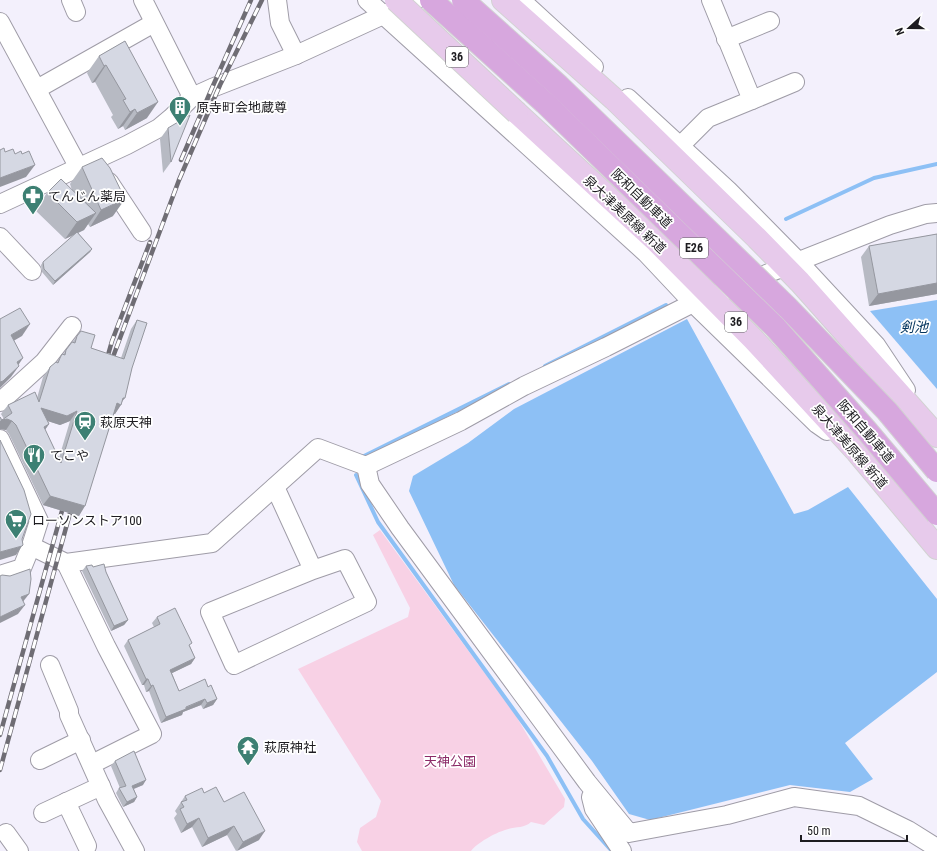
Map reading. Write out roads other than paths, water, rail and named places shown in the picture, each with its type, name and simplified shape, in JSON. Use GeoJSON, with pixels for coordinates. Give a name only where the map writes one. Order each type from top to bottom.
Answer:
{"type":"FeatureCollection","features":[{"type":"Feature","properties":{"kind":"highway","name":"阪和自動車道"},"geometry":{"type":"LineString","coordinates":[[431,0],[545,103],[776,328],[937,514]]}},
{"type":"Feature","properties":{"kind":"highway","name":"阪和自動車道"},"geometry":{"type":"LineString","coordinates":[[463,0],[559,86],[788,308],[887,412],[937,471]]}},
{"type":"Feature","properties":{"kind":"main road"},"geometry":{"type":"LineString","coordinates":[[502,0],[614,99],[752,232],[791,264],[937,436]]}},
{"type":"Feature","properties":{"kind":"main road","name":"泉大津美原線 新道"},"geometry":{"type":"LineString","coordinates":[[390,7],[517,113],[657,242],[702,300],[754,340],[857,452],[937,548]]}},
{"type":"Feature","properties":{"kind":"street"},"geometry":{"type":"LineString","coordinates":[[143,0],[192,97]]}},
{"type":"Feature","properties":{"kind":"street"},"geometry":{"type":"LineString","coordinates":[[277,0],[280,23],[296,55]]}},
{"type":"Feature","properties":{"kind":"street"},"geometry":{"type":"LineString","coordinates":[[367,0],[390,7],[646,253],[702,300]]}},
{"type":"Feature","properties":{"kind":"street"},"geometry":{"type":"LineString","coordinates":[[0,204],[127,145],[159,128],[192,97],[296,55],[390,7],[416,0]]}},
{"type":"Feature","properties":{"kind":"street"},"geometry":{"type":"LineString","coordinates":[[521,0],[728,190],[791,264]]}},
{"type":"Feature","properties":{"kind":"street"},"geometry":{"type":"LineString","coordinates":[[711,0],[752,100]]}},
{"type":"Feature","properties":{"kind":"street"},"geometry":{"type":"LineString","coordinates":[[726,39],[770,21]]}},
{"type":"Feature","properties":{"kind":"street"},"geometry":{"type":"LineString","coordinates":[[0,22],[36,89],[86,164],[114,188],[142,232]]}},
{"type":"Feature","properties":{"kind":"street"},"geometry":{"type":"LineString","coordinates":[[36,89],[154,23]]}},
{"type":"Feature","properties":{"kind":"street"},"geometry":{"type":"LineString","coordinates":[[680,146],[708,118],[795,82]]}},
{"type":"Feature","properties":{"kind":"street"},"geometry":{"type":"LineString","coordinates":[[31,546],[66,564],[212,543],[318,448],[366,466],[461,421],[524,386],[702,300],[890,224],[926,214],[937,213]]}},
{"type":"Feature","properties":{"kind":"street"},"geometry":{"type":"LineString","coordinates":[[0,237],[32,270]]}},
{"type":"Feature","properties":{"kind":"street"},"geometry":{"type":"LineString","coordinates":[[0,402],[44,362],[72,326]]}},
{"type":"Feature","properties":{"kind":"street"},"geometry":{"type":"LineString","coordinates":[[0,439],[39,521],[22,568],[0,575]]}},
{"type":"Feature","properties":{"kind":"street"},"geometry":{"type":"LineString","coordinates":[[366,466],[370,484],[400,528],[587,782],[629,833],[727,815],[794,797],[859,806],[908,830],[937,848]]}},
{"type":"Feature","properties":{"kind":"street"},"geometry":{"type":"LineString","coordinates":[[275,487],[313,570]]}},
{"type":"Feature","properties":{"kind":"street"},"geometry":{"type":"LineString","coordinates":[[345,558],[367,602],[234,665],[210,612],[313,570],[345,558]]}},
{"type":"Feature","properties":{"kind":"street"},"geometry":{"type":"LineString","coordinates":[[66,564],[106,646],[152,734],[92,764]]}},
{"type":"Feature","properties":{"kind":"street"},"geometry":{"type":"LineString","coordinates":[[50,665],[70,711],[69,715],[107,800],[134,851]]}},
{"type":"Feature","properties":{"kind":"street"},"geometry":{"type":"LineString","coordinates":[[40,760],[81,740]]}},
{"type":"Feature","properties":{"kind":"street"},"geometry":{"type":"LineString","coordinates":[[587,782],[594,809],[622,851]]}},
{"type":"Feature","properties":{"kind":"street"},"geometry":{"type":"LineString","coordinates":[[43,813],[101,786]]}},
{"type":"Feature","properties":{"kind":"street"},"geometry":{"type":"LineString","coordinates":[[66,802],[87,846]]}},
{"type":"Feature","properties":{"kind":"street"},"geometry":{"type":"LineString","coordinates":[[6,833],[19,851]]}},
{"type":"Feature","properties":{"kind":"water","name":"剣池"},"geometry":{"type":"Polygon","coordinates":[[[937,300],[937,389],[870,311],[937,300]]]}},
{"type":"Feature","properties":{"kind":"water"},"geometry":{"type":"Polygon","coordinates":[[[687,319],[794,514],[808,510],[848,487],[937,599],[937,672],[845,743],[873,779],[850,792],[790,785],[650,820],[629,814],[592,761],[454,585],[409,491],[413,476],[468,443],[514,409],[687,319]]]}},
{"type":"Feature","properties":{"kind":"waterway"},"geometry":{"type":"LineString","coordinates":[[786,219],[874,178],[937,164]]}},
{"type":"Feature","properties":{"kind":"waterway"},"geometry":{"type":"LineString","coordinates":[[545,366],[666,305]]}},
{"type":"Feature","properties":{"kind":"waterway"},"geometry":{"type":"LineString","coordinates":[[362,457],[509,384]]}},
{"type":"Feature","properties":{"kind":"waterway"},"geometry":{"type":"LineString","coordinates":[[356,475],[378,522],[547,756],[583,819],[610,849]]}},
{"type":"Feature","properties":{"kind":"railway"},"geometry":{"type":"LineString","coordinates":[[181,160],[251,0]]}},
{"type":"Feature","properties":{"kind":"railway"},"geometry":{"type":"LineString","coordinates":[[110,365],[179,180],[220,85],[262,0]]}},
{"type":"Feature","properties":{"kind":"railway"},"geometry":{"type":"LineString","coordinates":[[106,362],[112,341],[150,242]]}},
{"type":"Feature","properties":{"kind":"railway"},"geometry":{"type":"LineString","coordinates":[[0,735],[65,500]]}},
{"type":"Feature","properties":{"kind":"railway"},"geometry":{"type":"LineString","coordinates":[[0,770],[73,502]]}},
{"type":"Feature","properties":{"kind":"place","name":"原寺町会地蔵尊"},"geometry":{"type":"Point","coordinates":[180,126]}},
{"type":"Feature","properties":{"kind":"place","name":"てんじん薬局"},"geometry":{"type":"Point","coordinates":[33,216]}},
{"type":"Feature","properties":{"kind":"place","name":"萩原天神"},"geometry":{"type":"Point","coordinates":[85,442]}},
{"type":"Feature","properties":{"kind":"place","name":"てこや"},"geometry":{"type":"Point","coordinates":[34,474]}},
{"type":"Feature","properties":{"kind":"place","name":"ローソンストア100"},"geometry":{"type":"Point","coordinates":[16,540]}},
{"type":"Feature","properties":{"kind":"place","name":"萩原神社"},"geometry":{"type":"Point","coordinates":[248,766]}},
{"type":"Feature","properties":{"kind":"park label","name":"天神公園"},"geometry":{"type":"Point","coordinates":[450,761]}}]}
